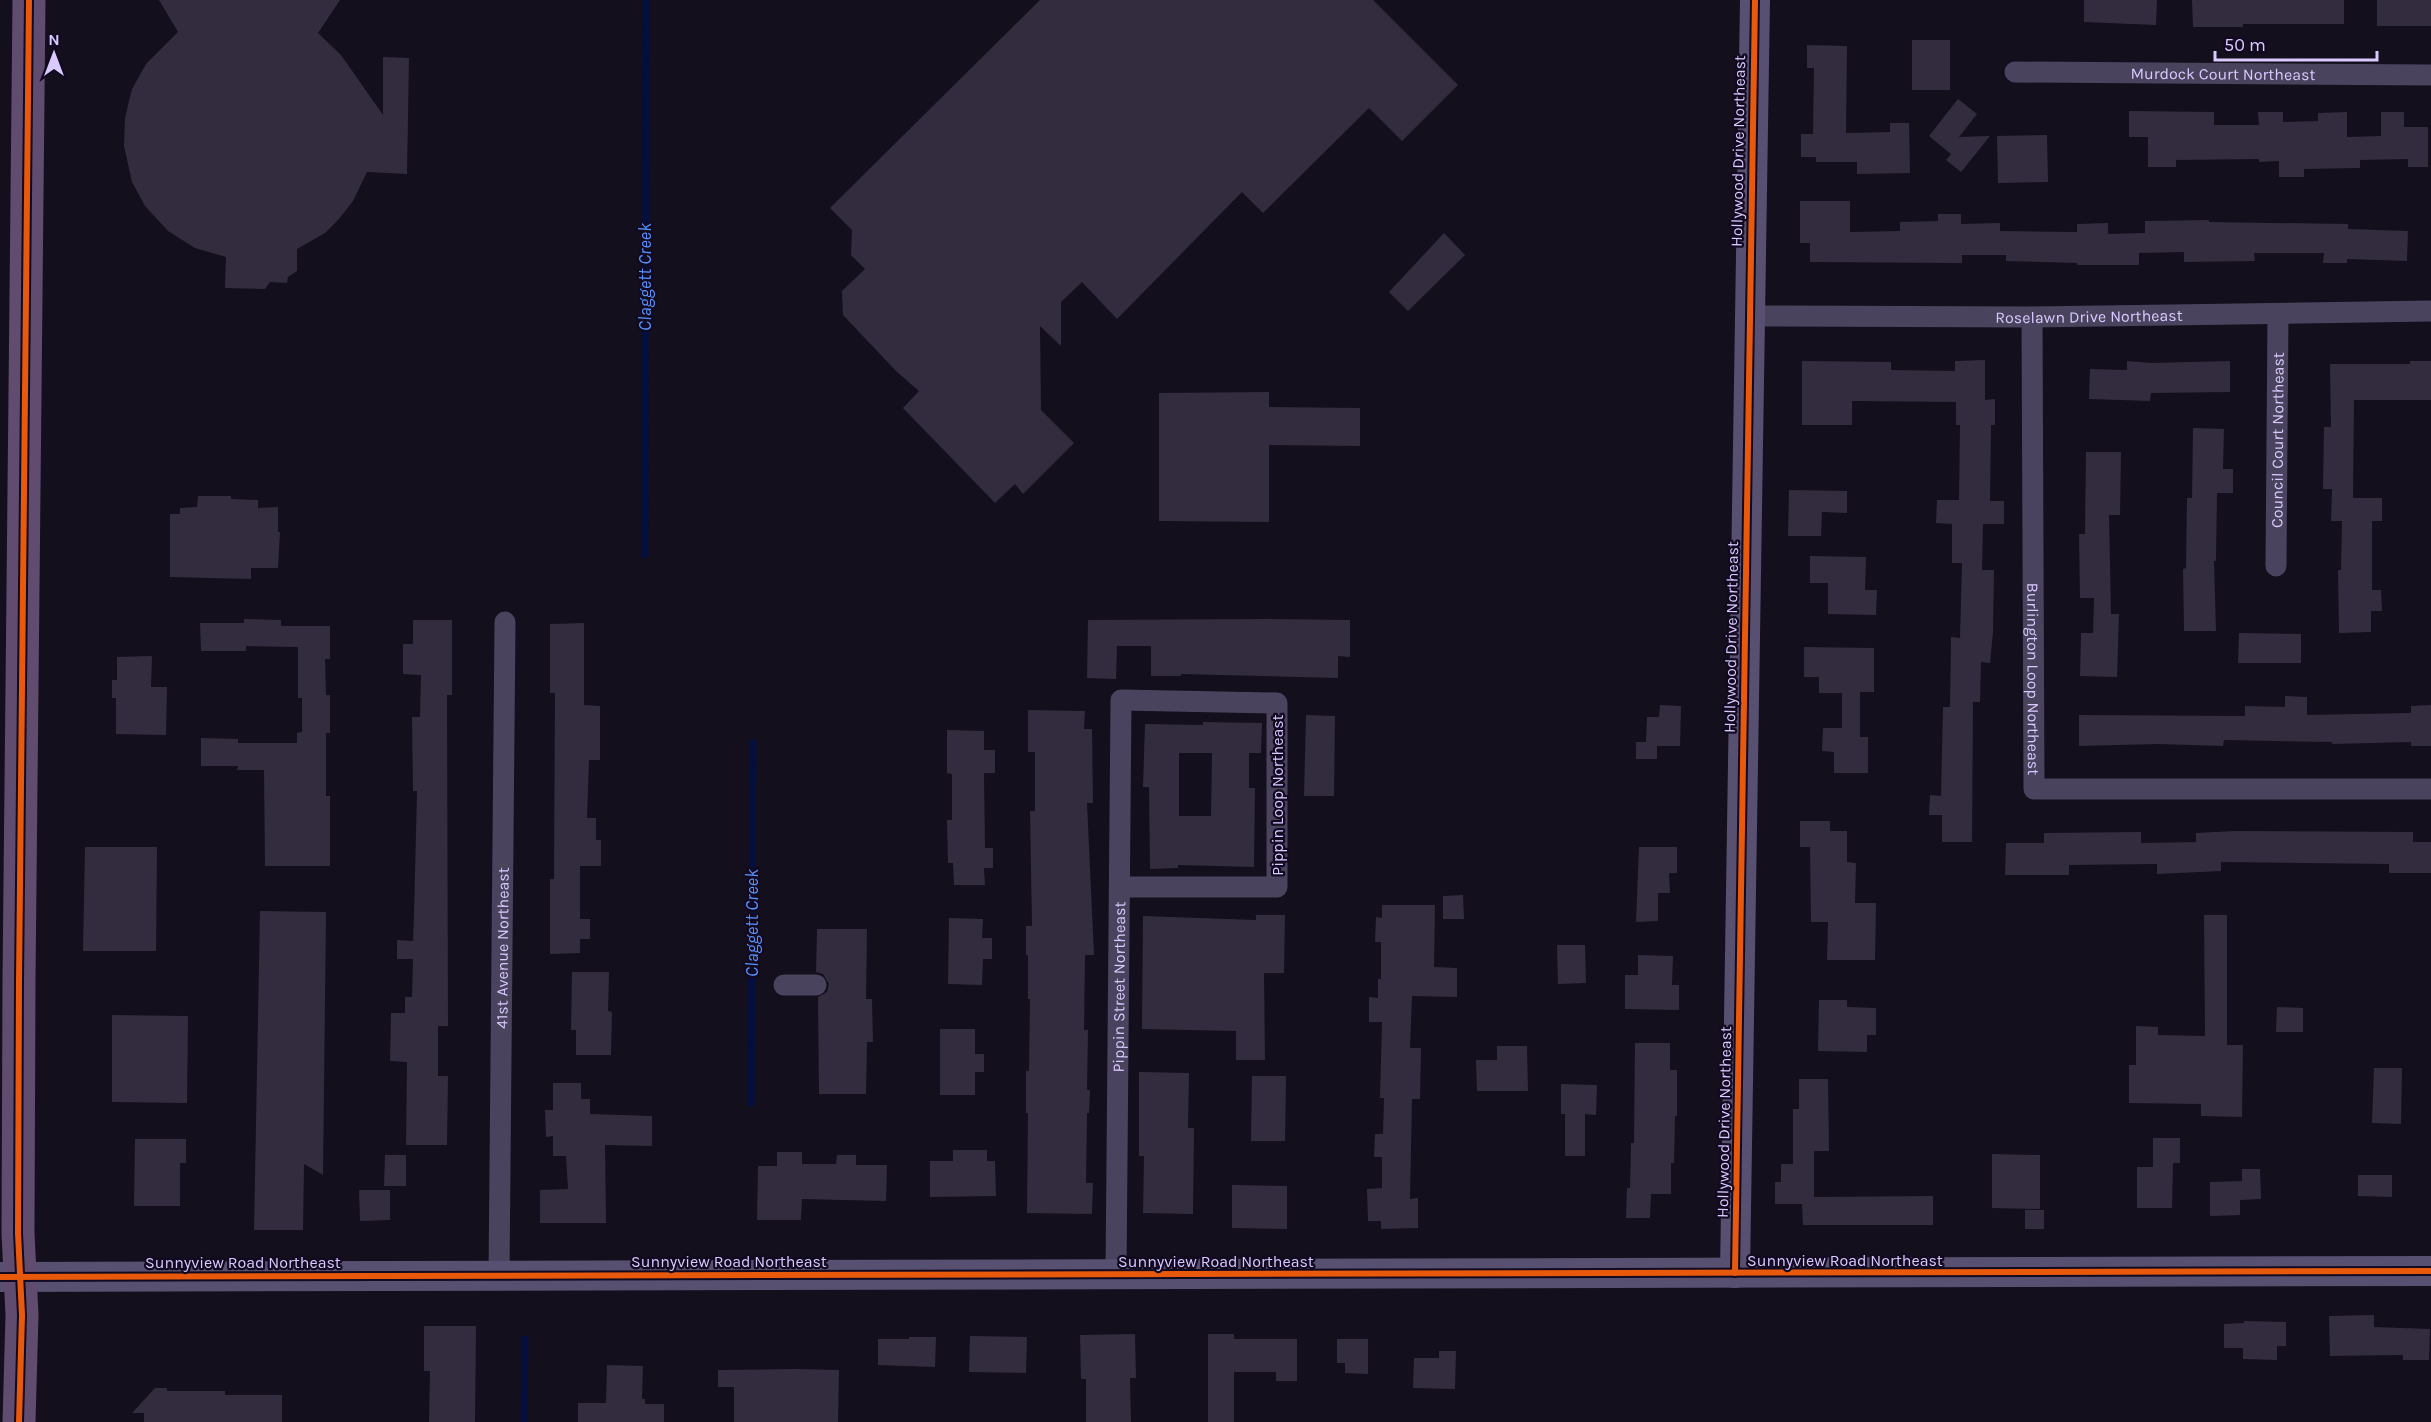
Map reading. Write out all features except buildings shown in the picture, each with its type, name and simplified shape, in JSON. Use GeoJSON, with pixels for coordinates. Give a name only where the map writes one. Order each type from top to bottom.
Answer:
{"type":"FeatureCollection","features":[{"type":"Feature","properties":{"kind":"main road"},"geometry":{"type":"LineString","coordinates":[[20,1422],[22,1315],[10,1276],[18,1233],[20,734],[29,0]]}},
{"type":"Feature","properties":{"kind":"main road","name":"Hollywood Drive Northeast"},"geometry":{"type":"LineString","coordinates":[[1735,1274],[1755,0]]}},
{"type":"Feature","properties":{"kind":"main road","name":"Sunnyview Road Northeast"},"geometry":{"type":"LineString","coordinates":[[10,1276],[2431,1271]]}},
{"type":"Feature","properties":{"kind":"street","name":"Murdock Court Northeast"},"geometry":{"type":"LineString","coordinates":[[2015,72],[2431,75]]}},
{"type":"Feature","properties":{"kind":"street","name":"Roselawn Drive Northeast"},"geometry":{"type":"LineString","coordinates":[[1749,316],[2032,317],[2431,311]]}},
{"type":"Feature","properties":{"kind":"street","name":"Council Court Northeast"},"geometry":{"type":"LineString","coordinates":[[2276,566],[2278,314]]}},
{"type":"Feature","properties":{"kind":"street","name":"Burlington Loop Northeast"},"geometry":{"type":"LineString","coordinates":[[2032,317],[2034,789],[2431,789]]}},
{"type":"Feature","properties":{"kind":"street","name":"41st Avenue Northeast"},"geometry":{"type":"LineString","coordinates":[[499,1275],[505,622]]}},
{"type":"Feature","properties":{"kind":"street","name":"Pippin Street Northeast"},"geometry":{"type":"LineString","coordinates":[[1116,1275],[1121,700]]}},
{"type":"Feature","properties":{"kind":"street","name":"Pippin Loop Northeast"},"geometry":{"type":"LineString","coordinates":[[1121,700],[1277,703],[1277,886],[1121,886]]}},
{"type":"Feature","properties":{"kind":"street"},"geometry":{"type":"LineString","coordinates":[[784,985],[816,985]]}},
{"type":"Feature","properties":{"kind":"waterway","name":"Claggett Creek"},"geometry":{"type":"LineString","coordinates":[[645,555],[646,0]]}},
{"type":"Feature","properties":{"kind":"waterway","name":"Claggett Creek"},"geometry":{"type":"LineString","coordinates":[[751,1103],[753,743]]}},
{"type":"Feature","properties":{"kind":"waterway","name":"Claggett Creek"},"geometry":{"type":"LineString","coordinates":[[524,1422],[525,1339]]}},
{"type":"Feature","properties":{"kind":"cycle path"},"geometry":{"type":"LineString","coordinates":[[19,1422],[22,1315],[18,1233],[19,981],[29,0]]}},
{"type":"Feature","properties":{"kind":"cycle path"},"geometry":{"type":"LineString","coordinates":[[1735,1273],[1755,0]]}},
{"type":"Feature","properties":{"kind":"cycle path"},"geometry":{"type":"LineString","coordinates":[[0,1277],[2431,1271]]}}]}
